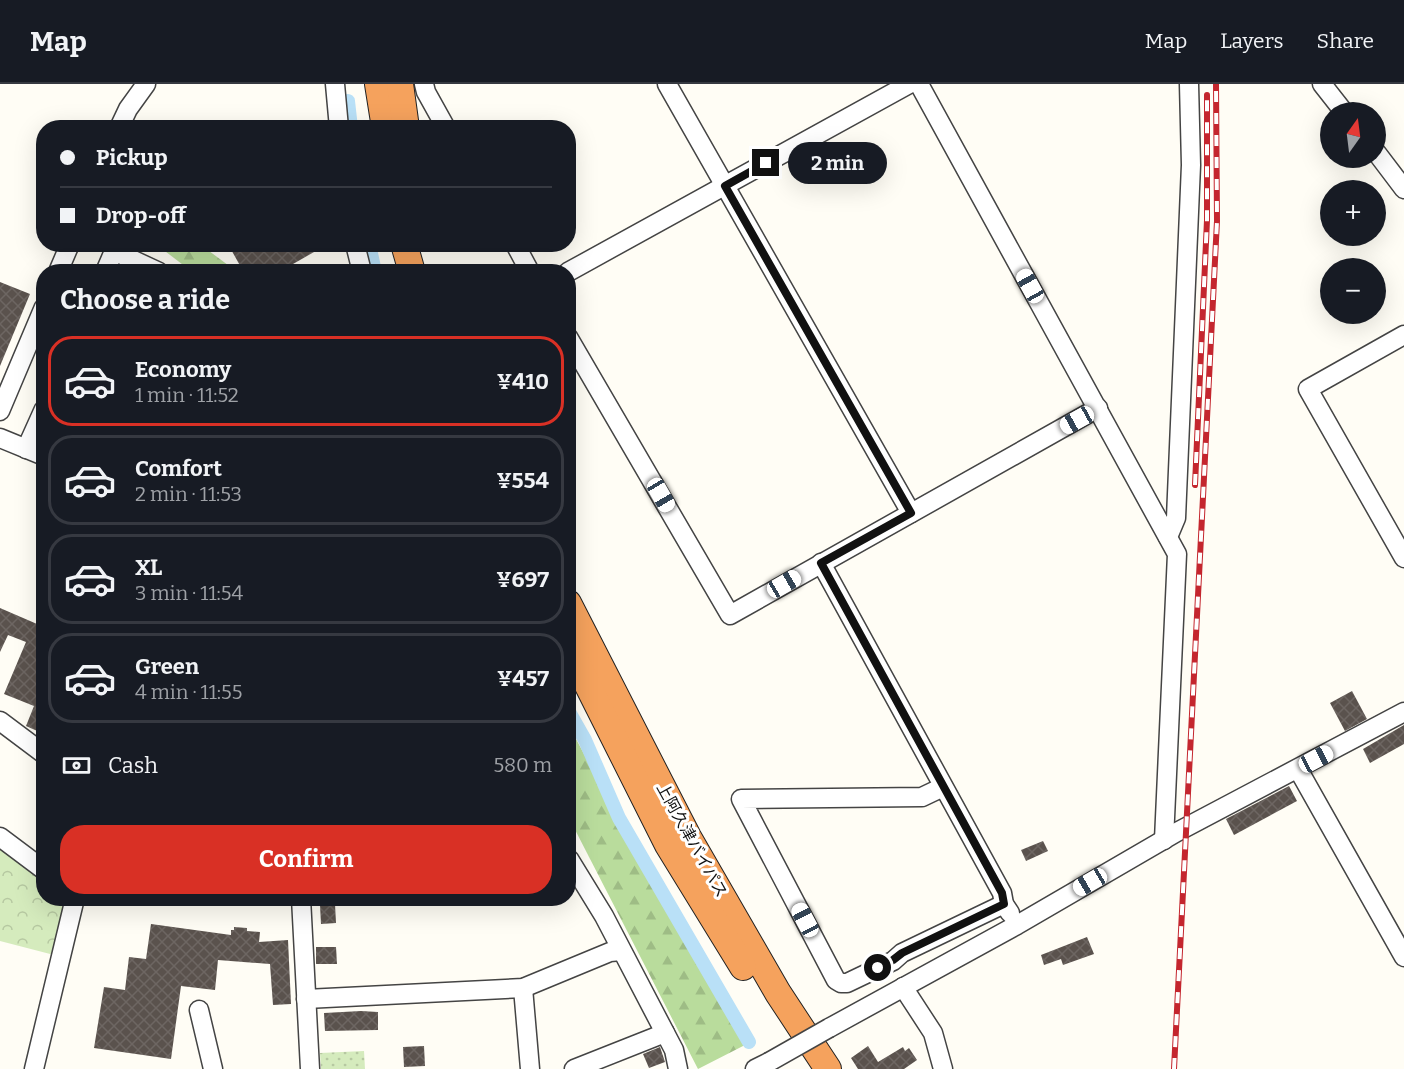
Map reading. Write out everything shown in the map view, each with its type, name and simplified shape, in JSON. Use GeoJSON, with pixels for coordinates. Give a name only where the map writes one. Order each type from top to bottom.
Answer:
{"type":"FeatureCollection","features":[{"type":"Feature","properties":{"kind":"highway"},"geometry":{"type":"LineString","coordinates":[[378,84],[384,120]]}},
{"type":"Feature","properties":{"kind":"highway"},"geometry":{"type":"LineString","coordinates":[[400,84],[405,120]]}},
{"type":"Feature","properties":{"kind":"highway","name":"上阿久津バイパス"},"geometry":{"type":"LineString","coordinates":[[576,619],[688,837],[778,993],[828,1069]]}},
{"type":"Feature","properties":{"kind":"highway","name":"上阿久津バイパス"},"geometry":{"type":"LineString","coordinates":[[576,662],[668,845],[807,1069]]}},
{"type":"Feature","properties":{"kind":"street"},"geometry":{"type":"LineString","coordinates":[[123,120],[146,84]]}},
{"type":"Feature","properties":{"kind":"street"},"geometry":{"type":"LineString","coordinates":[[335,84],[338,120]]}},
{"type":"Feature","properties":{"kind":"street"},"geometry":{"type":"LineString","coordinates":[[424,84],[426,92],[442,120]]}},
{"type":"Feature","properties":{"kind":"street"},"geometry":{"type":"LineString","coordinates":[[667,84],[911,513]]}},
{"type":"Feature","properties":{"kind":"street"},"geometry":{"type":"LineString","coordinates":[[576,267],[909,84]]}},
{"type":"Feature","properties":{"kind":"street"},"geometry":{"type":"LineString","coordinates":[[919,84],[1177,554],[1164,840]]}},
{"type":"Feature","properties":{"kind":"street"},"geometry":{"type":"LineString","coordinates":[[1168,537],[1176,518],[1191,165],[1189,84]]}},
{"type":"Feature","properties":{"kind":"street"},"geometry":{"type":"LineString","coordinates":[[1322,84],[1336,102]]}},
{"type":"Feature","properties":{"kind":"street"},"geometry":{"type":"LineString","coordinates":[[1386,165],[1404,189]]}},
{"type":"Feature","properties":{"kind":"street"},"geometry":{"type":"LineString","coordinates":[[116,252],[142,264]]}},
{"type":"Feature","properties":{"kind":"street"},"geometry":{"type":"LineString","coordinates":[[0,411],[36,326]]}},
{"type":"Feature","properties":{"kind":"street"},"geometry":{"type":"LineString","coordinates":[[1404,335],[1308,389],[1404,558]]}},
{"type":"Feature","properties":{"kind":"street"},"geometry":{"type":"LineString","coordinates":[[576,351],[730,615],[1098,408]]}},
{"type":"Feature","properties":{"kind":"street"},"geometry":{"type":"LineString","coordinates":[[26,449],[36,427]]}},
{"type":"Feature","properties":{"kind":"street"},"geometry":{"type":"LineString","coordinates":[[0,438],[36,453]]}},
{"type":"Feature","properties":{"kind":"street"},"geometry":{"type":"LineString","coordinates":[[821,563],[1002,893],[1004,904],[1017,924]]}},
{"type":"Feature","properties":{"kind":"street"},"geometry":{"type":"LineString","coordinates":[[762,1065],[1164,840],[1404,712]]}},
{"type":"Feature","properties":{"kind":"street"},"geometry":{"type":"LineString","coordinates":[[0,721],[36,748]]}},
{"type":"Feature","properties":{"kind":"street"},"geometry":{"type":"LineString","coordinates":[[1298,769],[1404,957]]}},
{"type":"Feature","properties":{"kind":"street"},"geometry":{"type":"LineString","coordinates":[[943,787],[922,798],[741,799],[836,980],[841,983],[847,983],[884,965],[902,953],[1004,904]]}},
{"type":"Feature","properties":{"kind":"street"},"geometry":{"type":"LineString","coordinates":[[0,837],[36,864]]}},
{"type":"Feature","properties":{"kind":"street"},"geometry":{"type":"LineString","coordinates":[[576,870],[604,916],[674,1050],[678,1069]]}},
{"type":"Feature","properties":{"kind":"street"},"geometry":{"type":"LineString","coordinates":[[33,1069],[73,906]]}},
{"type":"Feature","properties":{"kind":"street"},"geometry":{"type":"LineString","coordinates":[[301,906],[310,1069]]}},
{"type":"Feature","properties":{"kind":"street"},"geometry":{"type":"LineString","coordinates":[[306,999],[523,988],[610,952],[621,951]]}},
{"type":"Feature","properties":{"kind":"street"},"geometry":{"type":"LineString","coordinates":[[903,987],[933,1033],[943,1069]]}},
{"type":"Feature","properties":{"kind":"street"},"geometry":{"type":"LineString","coordinates":[[523,988],[531,1069]]}},
{"type":"Feature","properties":{"kind":"street"},"geometry":{"type":"LineString","coordinates":[[199,1010],[213,1069]]}},
{"type":"Feature","properties":{"kind":"street"},"geometry":{"type":"LineString","coordinates":[[574,1069],[665,1033]]}},
{"type":"Feature","properties":{"kind":"green space"},"geometry":{"type":"Polygon","coordinates":[[[166,252],[210,252],[227,264],[182,264],[166,252]]]}},
{"type":"Feature","properties":{"kind":"green space"},"geometry":{"type":"Polygon","coordinates":[[[576,739],[669,913],[745,1045],[698,1069],[576,832],[576,739]]]}},
{"type":"Feature","properties":{"kind":"green space"},"geometry":{"type":"Polygon","coordinates":[[[0,845],[36,872],[36,906],[66,906],[54,955],[0,941],[0,845]]]}},
{"type":"Feature","properties":{"kind":"green space"},"geometry":{"type":"Polygon","coordinates":[[[364,1051],[365,1069],[321,1069],[320,1053],[364,1051]]]}},
{"type":"Feature","properties":{"kind":"building"},"geometry":{"type":"Polygon","coordinates":[[[232,252],[314,252],[293,264],[239,264],[232,252]]]}},
{"type":"Feature","properties":{"kind":"building"},"geometry":{"type":"Polygon","coordinates":[[[0,282],[30,294],[0,366],[0,282]]]}},
{"type":"Feature","properties":{"kind":"building"},"geometry":{"type":"Polygon","coordinates":[[[0,608],[36,624],[36,730],[26,726],[34,706],[4,694],[26,642],[8,635],[0,652],[0,608]]]}},
{"type":"Feature","properties":{"kind":"building"},"geometry":{"type":"Polygon","coordinates":[[[1352,691],[1367,719],[1345,731],[1330,703],[1352,691]]]}},
{"type":"Feature","properties":{"kind":"building"},"geometry":{"type":"Polygon","coordinates":[[[1404,725],[1404,744],[1370,763],[1363,749],[1404,725]]]}},
{"type":"Feature","properties":{"kind":"building"},"geometry":{"type":"Polygon","coordinates":[[[1289,786],[1297,801],[1234,835],[1226,819],[1289,786]]]}},
{"type":"Feature","properties":{"kind":"building"},"geometry":{"type":"Polygon","coordinates":[[[1043,841],[1048,851],[1026,861],[1021,850],[1043,841]]]}},
{"type":"Feature","properties":{"kind":"building"},"geometry":{"type":"Polygon","coordinates":[[[320,906],[335,906],[336,923],[321,924],[320,906]]]}},
{"type":"Feature","properties":{"kind":"building"},"geometry":{"type":"Polygon","coordinates":[[[151,924],[231,935],[234,927],[247,928],[247,931],[260,932],[259,942],[288,940],[291,1004],[273,1005],[270,964],[218,960],[215,990],[181,986],[171,1059],[94,1048],[104,987],[125,990],[129,957],[146,959],[151,924]]]}},
{"type":"Feature","properties":{"kind":"building"},"geometry":{"type":"Polygon","coordinates":[[[1087,937],[1094,954],[1063,965],[1061,959],[1044,965],[1041,955],[1087,937]]]}},
{"type":"Feature","properties":{"kind":"building"},"geometry":{"type":"Polygon","coordinates":[[[316,947],[336,947],[337,964],[316,964],[316,947]]]}},
{"type":"Feature","properties":{"kind":"building"},"geometry":{"type":"Polygon","coordinates":[[[378,1012],[378,1030],[325,1031],[324,1013],[378,1012]]]}},
{"type":"Feature","properties":{"kind":"building"},"geometry":{"type":"Polygon","coordinates":[[[424,1046],[425,1066],[404,1067],[403,1047],[424,1046]]]}},
{"type":"Feature","properties":{"kind":"building"},"geometry":{"type":"Polygon","coordinates":[[[868,1046],[878,1062],[903,1047],[905,1051],[909,1048],[917,1060],[904,1069],[858,1069],[851,1058],[868,1046]]]}},
{"type":"Feature","properties":{"kind":"building"},"geometry":{"type":"Polygon","coordinates":[[[660,1047],[665,1062],[649,1068],[643,1054],[660,1047]]]}},
{"type":"Feature","properties":{"kind":"waterway"},"geometry":{"type":"LineString","coordinates":[[348,101],[350,120]]}},
{"type":"Feature","properties":{"kind":"waterway"},"geometry":{"type":"LineString","coordinates":[[371,252],[373,264]]}},
{"type":"Feature","properties":{"kind":"waterway"},"geometry":{"type":"LineString","coordinates":[[576,724],[619,818],[749,1042]]}},
{"type":"Feature","properties":{"kind":"railway"},"geometry":{"type":"LineString","coordinates":[[1174,1069],[1217,221],[1216,84]]}},
{"type":"Feature","properties":{"kind":"railway"},"geometry":{"type":"LineString","coordinates":[[1195,485],[1207,220],[1207,95]]}},
{"type":"Feature","properties":{"kind":"route"},"geometry":{"type":"LineString","coordinates":[[766,163],[725,186],[911,513],[821,563],[1002,893],[1004,904],[902,953],[878,968]]}}]}
